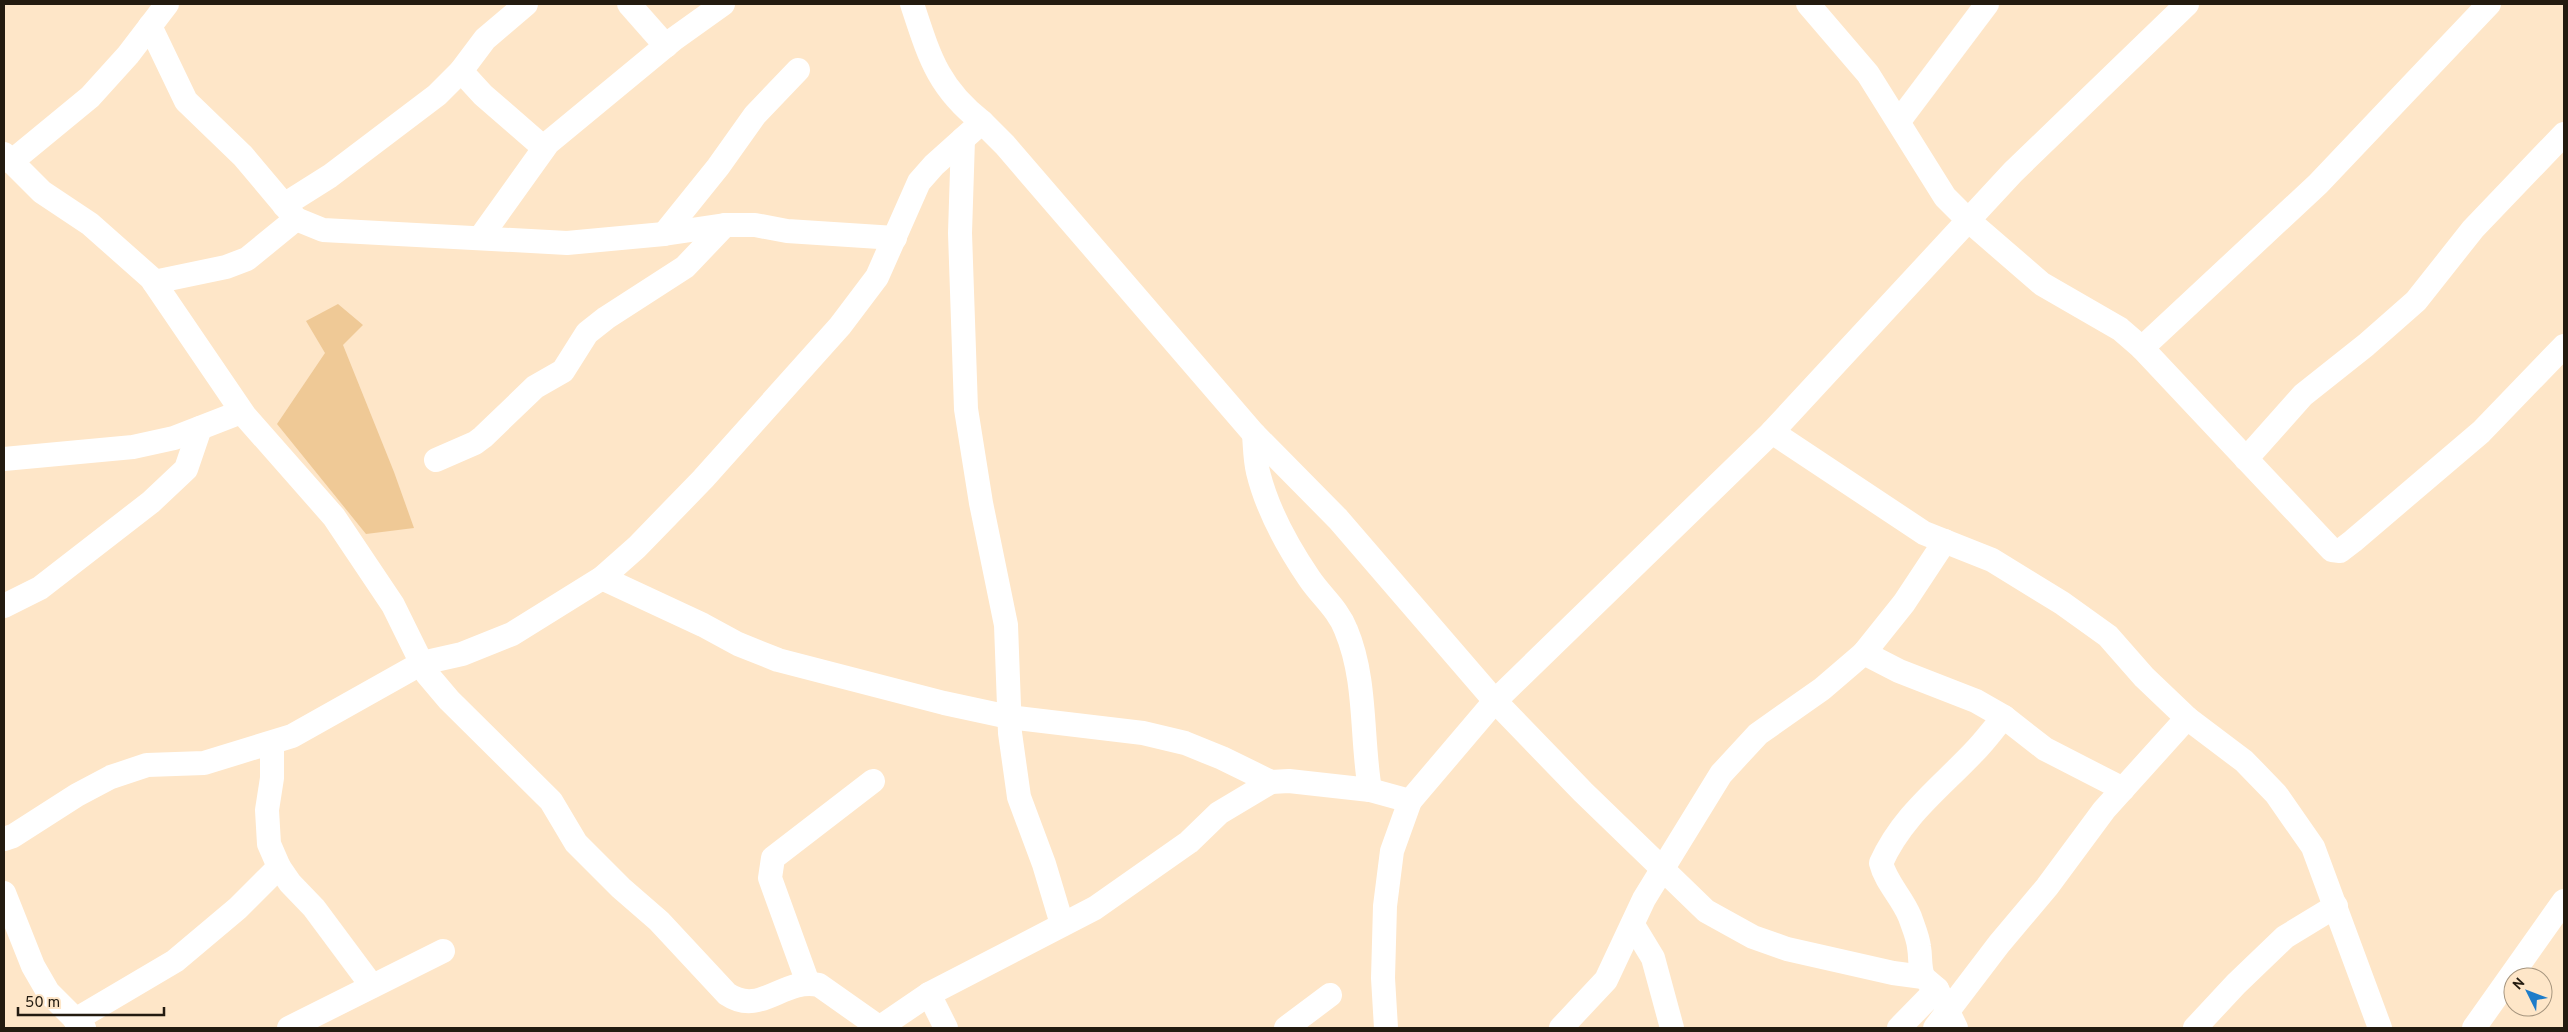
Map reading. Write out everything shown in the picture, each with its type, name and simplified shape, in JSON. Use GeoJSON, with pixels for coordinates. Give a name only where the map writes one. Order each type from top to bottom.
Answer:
{"type":"FeatureCollection","features":[{"type":"Feature","properties":{"kind":"street"},"geometry":{"type":"LineString","coordinates":[[167,4],[90,97],[8,158],[42,192],[90,224],[154,282],[242,412],[334,517],[393,605],[427,674],[449,700],[551,801],[576,843],[621,888],[659,921],[727,994],[739,1002],[758,1000],[808,983],[819,985],[879,1028],[929,994],[1095,908],[1189,842],[1219,813],[1271,782],[1289,781],[1370,790],[1410,801]]}},
{"type":"Feature","properties":{"kind":"street"},"geometry":{"type":"LineString","coordinates":[[154,282],[217,269],[247,259],[290,212],[330,176],[437,95],[461,71],[485,39],[526,4]]}},
{"type":"Feature","properties":{"kind":"street"},"geometry":{"type":"LineString","coordinates":[[629,4],[666,46]]}},
{"type":"Feature","properties":{"kind":"street"},"geometry":{"type":"LineString","coordinates":[[480,238],[548,142],[666,46],[723,4]]}},
{"type":"Feature","properties":{"kind":"street"},"geometry":{"type":"LineString","coordinates":[[912,4],[932,66],[960,103],[1005,145],[1254,434],[1338,519],[1496,701],[1583,792],[1662,868],[1706,910],[1753,936],[1787,949],[1930,983]]}},
{"type":"Feature","properties":{"kind":"street"},"geometry":{"type":"LineString","coordinates":[[1808,4],[1868,74],[1945,196],[1968,220],[2042,284],[2120,329],[2142,348],[2332,550],[2340,551],[2481,432],[2564,346]]}},
{"type":"Feature","properties":{"kind":"street"},"geometry":{"type":"LineString","coordinates":[[1898,121],[1987,4]]}},
{"type":"Feature","properties":{"kind":"street"},"geometry":{"type":"LineString","coordinates":[[1386,1028],[1383,978],[1385,906],[1392,851],[1410,801],[1496,701],[1772,432],[2013,172],[2187,4]]}},
{"type":"Feature","properties":{"kind":"street"},"geometry":{"type":"LineString","coordinates":[[2142,348],[2318,184],[2489,4]]}},
{"type":"Feature","properties":{"kind":"street"},"geometry":{"type":"LineString","coordinates":[[150,26],[186,101],[243,156],[290,212],[323,230],[567,243],[664,234],[725,224],[755,225],[787,231],[852,233],[895,238]]}},
{"type":"Feature","properties":{"kind":"street"},"geometry":{"type":"LineString","coordinates":[[664,234],[718,167],[755,115],[798,70]]}},
{"type":"Feature","properties":{"kind":"street"},"geometry":{"type":"LineString","coordinates":[[461,71],[483,95],[544,148]]}},
{"type":"Feature","properties":{"kind":"street"},"geometry":{"type":"LineString","coordinates":[[4,839],[13,836],[78,795],[111,777],[147,765],[204,763],[292,736],[422,663],[462,654],[512,634],[602,578],[636,547],[703,479],[764,409],[805,368],[877,277],[919,182],[934,165],[982,122]]}},
{"type":"Feature","properties":{"kind":"street"},"geometry":{"type":"LineString","coordinates":[[2246,459],[2302,394],[2366,345],[2416,300],[2473,230],[2564,134]]}},
{"type":"Feature","properties":{"kind":"street"},"geometry":{"type":"LineString","coordinates":[[963,139],[960,233],[966,409],[981,503],[1006,625],[1009,717],[1019,797],[1044,864],[1062,924]]}},
{"type":"Feature","properties":{"kind":"street"},"geometry":{"type":"LineString","coordinates":[[436,460],[475,443],[535,387],[563,371],[587,333],[685,267],[725,224]]}},
{"type":"Feature","properties":{"kind":"street"},"geometry":{"type":"LineString","coordinates":[[4,459],[133,447],[174,438],[242,412]]}},
{"type":"Feature","properties":{"kind":"street"},"geometry":{"type":"LineString","coordinates":[[4,606],[40,588],[152,502],[186,468],[200,428]]}},
{"type":"Feature","properties":{"kind":"street"},"geometry":{"type":"LineString","coordinates":[[1772,432],[1924,533],[1992,560],[2021,577],[2108,636],[2144,677],[2187,718],[2244,761],[2276,794],[2313,847],[2380,1028]]}},
{"type":"Feature","properties":{"kind":"street"},"geometry":{"type":"LineString","coordinates":[[1254,434],[1258,472],[1269,504],[1295,558],[1313,584],[1340,615],[1354,650],[1360,676],[1364,748],[1370,790]]}},
{"type":"Feature","properties":{"kind":"street"},"geometry":{"type":"LineString","coordinates":[[1561,1028],[1606,980],[1644,899],[1721,774],[1758,734],[1822,689],[1864,653],[1904,603],[1944,541]]}},
{"type":"Feature","properties":{"kind":"street"},"geometry":{"type":"LineString","coordinates":[[602,578],[738,644],[778,660],[944,704],[1009,717],[1143,734],[1185,743],[1222,758],[1271,782]]}},
{"type":"Feature","properties":{"kind":"street"},"geometry":{"type":"LineString","coordinates":[[1864,653],[1899,671],[1976,701],[2004,717],[2045,749],[2123,789]]}},
{"type":"Feature","properties":{"kind":"street"},"geometry":{"type":"LineString","coordinates":[[1946,1022],[1930,983],[1919,966],[1919,946],[1910,916],[1897,892],[1884,876],[1881,862],[1899,829],[1924,799],[1974,752],[2004,717]]}},
{"type":"Feature","properties":{"kind":"street"},"geometry":{"type":"LineString","coordinates":[[1946,1022],[2104,810],[2187,718]]}},
{"type":"Feature","properties":{"kind":"street"},"geometry":{"type":"LineString","coordinates":[[272,743],[272,778],[267,818],[269,844],[280,867],[372,986]]}},
{"type":"Feature","properties":{"kind":"street"},"geometry":{"type":"LineString","coordinates":[[808,983],[770,878],[770,867],[774,858],[873,781]]}},
{"type":"Feature","properties":{"kind":"street"},"geometry":{"type":"LineString","coordinates":[[4,893],[33,966],[48,992],[79,1024],[175,961],[238,908],[280,867]]}},
{"type":"Feature","properties":{"kind":"street"},"geometry":{"type":"LineString","coordinates":[[2474,1028],[2564,901]]}},
{"type":"Feature","properties":{"kind":"street"},"geometry":{"type":"LineString","coordinates":[[2195,1028],[2236,984],[2285,937],[2336,906]]}},
{"type":"Feature","properties":{"kind":"street"},"geometry":{"type":"LineString","coordinates":[[1633,925],[1653,958],[1672,1028]]}},
{"type":"Feature","properties":{"kind":"street"},"geometry":{"type":"LineString","coordinates":[[289,1028],[443,951]]}},
{"type":"Feature","properties":{"kind":"street"},"geometry":{"type":"LineString","coordinates":[[1899,1028],[1930,983]]}},
{"type":"Feature","properties":{"kind":"street"},"geometry":{"type":"LineString","coordinates":[[929,994],[946,1028]]}},
{"type":"Feature","properties":{"kind":"street"},"geometry":{"type":"LineString","coordinates":[[1286,1028],[1330,995]]}},
{"type":"Feature","properties":{"kind":"shaded area"},"geometry":{"type":"Polygon","coordinates":[[[338,304],[363,325],[343,345],[394,472],[414,528],[366,534],[277,424],[325,353],[306,321],[338,304]]]}}]}
